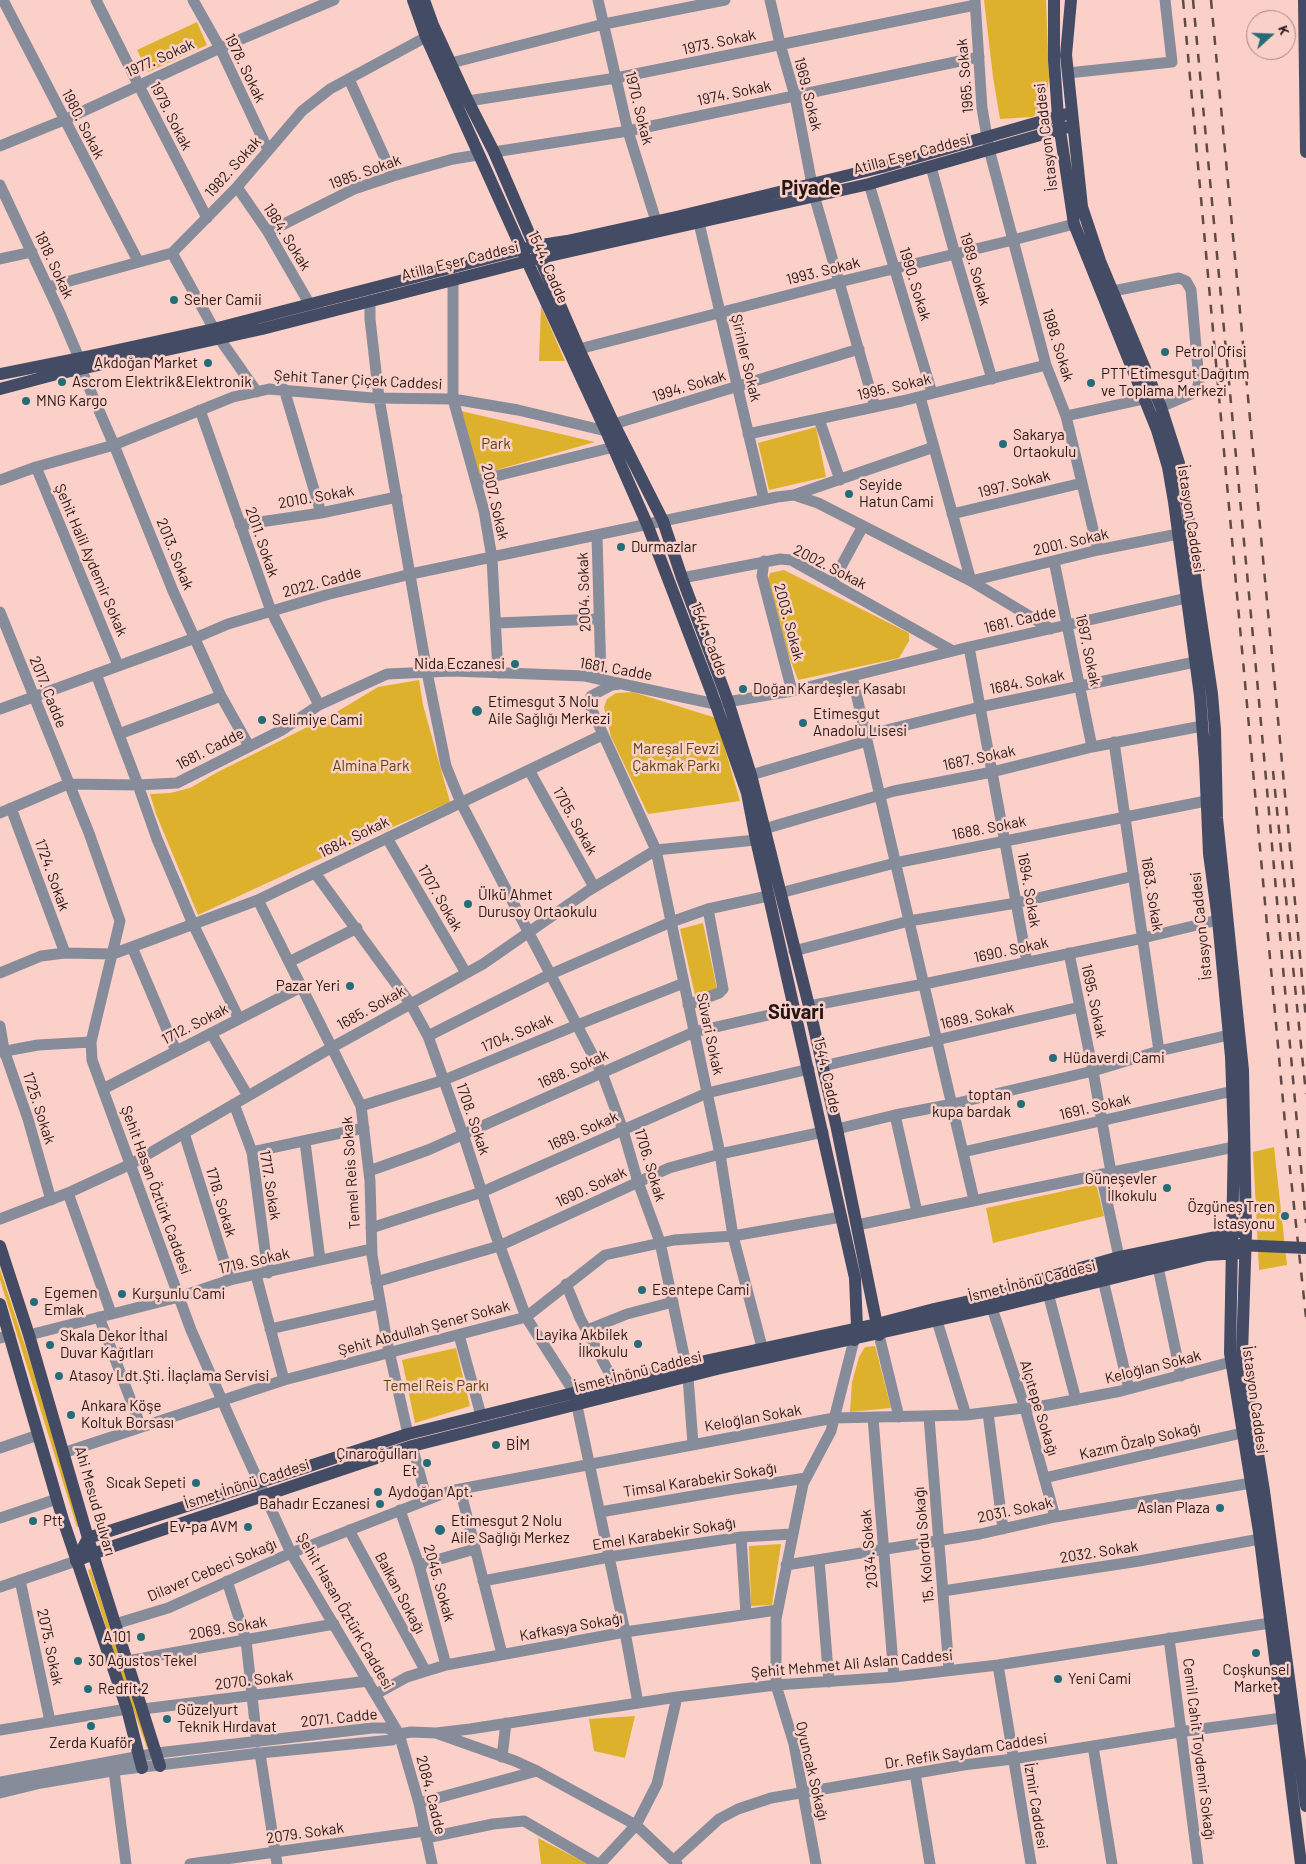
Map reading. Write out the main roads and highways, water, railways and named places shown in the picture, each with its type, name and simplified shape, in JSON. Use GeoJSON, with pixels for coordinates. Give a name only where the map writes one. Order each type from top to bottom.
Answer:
{"type":"FeatureCollection","features":[{"type":"Feature","properties":{"kind":"main road","name":"1544. Cadde"},"geometry":{"type":"LineString","coordinates":[[414,0],[426,37],[524,255],[610,427],[663,521],[728,701],[751,775],[764,829],[795,1009],[855,1278],[856,1334]]}},
{"type":"Feature","properties":{"kind":"main road","name":"1544. Cadde"},"geometry":{"type":"LineString","coordinates":[[424,0],[433,25],[494,152],[579,349],[610,427],[614,447],[647,524],[747,794],[756,840],[794,951],[809,1006],[837,1129],[878,1330]]}},
{"type":"Feature","properties":{"kind":"main road","name":"İstasyon Caddesi"},"geometry":{"type":"LineString","coordinates":[[1054,0],[1054,60],[1082,208],[1088,230],[1161,407],[1179,463],[1187,505],[1196,586],[1212,694],[1215,730],[1216,818],[1243,1070],[1246,1232],[1242,1354],[1267,1510],[1306,1806]]}},
{"type":"Feature","properties":{"kind":"main road","name":"İstasyon Caddesi"},"geometry":{"type":"LineString","coordinates":[[1071,0],[1067,46],[1068,73],[1064,151],[1074,224],[1157,430],[1168,467],[1195,662],[1202,726],[1209,854],[1218,920],[1229,1035],[1232,1091],[1234,1146],[1231,1232],[1231,1362],[1260,1539],[1301,1864]]}},
{"type":"Feature","properties":{"kind":"main road"},"geometry":{"type":"LineString","coordinates":[[1304,0],[1306,152]]}},
{"type":"Feature","properties":{"kind":"main road","name":"Atilla Eşer Caddesi"},"geometry":{"type":"LineString","coordinates":[[217,333],[309,303],[524,255],[540,258],[699,223],[926,155],[1040,135],[1066,121]]}},
{"type":"Feature","properties":{"kind":"main road","name":"Atilla Eşer Caddesi"},"geometry":{"type":"LineString","coordinates":[[0,374],[80,363],[370,301],[453,280],[524,255],[535,246],[567,241],[813,189],[869,184],[931,167],[988,143],[1066,121]]}},
{"type":"Feature","properties":{"kind":"main road"},"geometry":{"type":"LineString","coordinates":[[1040,135],[1064,151]]}},
{"type":"Feature","properties":{"kind":"main road","name":"Atilla Eşer Caddesi"},"geometry":{"type":"LineString","coordinates":[[0,390],[80,363]]}},
{"type":"Feature","properties":{"kind":"main road","name":"İsmet İnönü Caddesi"},"geometry":{"type":"LineString","coordinates":[[1000,1295],[1024,1284],[1119,1257],[1231,1232],[1246,1232]]}},
{"type":"Feature","properties":{"kind":"main road"},"geometry":{"type":"LineString","coordinates":[[1047,1289],[1206,1246],[1237,1245],[1306,1248]]}},
{"type":"Feature","properties":{"kind":"main road","name":"Ahi Mesud Bulvarı"},"geometry":{"type":"LineString","coordinates":[[0,1246],[64,1453],[88,1538],[158,1760]]}},
{"type":"Feature","properties":{"kind":"main road","name":"İsmet İnönü Caddesi"},"geometry":{"type":"LineString","coordinates":[[878,1330],[934,1310],[1000,1295],[1103,1280],[1208,1254],[1245,1253]]}},
{"type":"Feature","properties":{"kind":"main road","name":"İsmet İnönü Caddesi"},"geometry":{"type":"LineString","coordinates":[[878,1330],[937,1321],[992,1308],[1047,1289]]}},
{"type":"Feature","properties":{"kind":"main road"},"geometry":{"type":"LineString","coordinates":[[0,1304],[5,1337],[38,1435],[76,1561],[127,1709],[141,1762]]}},
{"type":"Feature","properties":{"kind":"main road"},"geometry":{"type":"LineString","coordinates":[[856,1334],[878,1330]]}},
{"type":"Feature","properties":{"kind":"main road","name":"İsmet İnönü Caddesi"},"geometry":{"type":"LineString","coordinates":[[76,1561],[263,1489],[481,1415],[575,1398],[614,1382],[687,1371],[762,1347],[856,1334]]}},
{"type":"Feature","properties":{"kind":"main road","name":"İsmet İnönü Caddesi"},"geometry":{"type":"LineString","coordinates":[[410,1440],[687,1371],[856,1334]]}},
{"type":"Feature","properties":{"kind":"main road","name":"İsmet İnönü Caddesi"},"geometry":{"type":"LineString","coordinates":[[88,1538],[263,1489]]}},
{"type":"Feature","properties":{"kind":"main road"},"geometry":{"type":"LineString","coordinates":[[76,1561],[88,1538]]}},
{"type":"Feature","properties":{"kind":"railway"},"geometry":{"type":"LineString","coordinates":[[1183,0],[1285,1123],[1306,1317]]}},
{"type":"Feature","properties":{"kind":"railway"},"geometry":{"type":"LineString","coordinates":[[1193,0],[1306,1223]]}},
{"type":"Feature","properties":{"kind":"railway"},"geometry":{"type":"LineString","coordinates":[[1211,0],[1306,1020]]}},
{"type":"Feature","properties":{"kind":"railway"},"geometry":{"type":"LineString","coordinates":[[1273,771],[1306,1094]]}},
{"type":"Feature","properties":{"kind":"place","name":"Seher Camii"},"geometry":{"type":"Point","coordinates":[174,300]}},
{"type":"Feature","properties":{"kind":"place","name":"Petrol Ofisi"},"geometry":{"type":"Point","coordinates":[1165,352]}},
{"type":"Feature","properties":{"kind":"place","name":"Akdoğan Market"},"geometry":{"type":"Point","coordinates":[208,363]}},
{"type":"Feature","properties":{"kind":"place","name":"Ascrom Elektrik&Elektronik"},"geometry":{"type":"Point","coordinates":[62,382]}},
{"type":"Feature","properties":{"kind":"place","name":"PTT Etimesgut Dağıtım ve Toplama Merkezi"},"geometry":{"type":"Point","coordinates":[1091,383]}},
{"type":"Feature","properties":{"kind":"place","name":"MNG Kargo"},"geometry":{"type":"Point","coordinates":[26,401]}},
{"type":"Feature","properties":{"kind":"place","name":"Sakarya Ortaokulu"},"geometry":{"type":"Point","coordinates":[1003,444]}},
{"type":"Feature","properties":{"kind":"place","name":"Seyide Hatun Cami"},"geometry":{"type":"Point","coordinates":[849,494]}},
{"type":"Feature","properties":{"kind":"place","name":"Durmazlar"},"geometry":{"type":"Point","coordinates":[621,547]}},
{"type":"Feature","properties":{"kind":"place","name":"Nida Eczanesi"},"geometry":{"type":"Point","coordinates":[515,664]}},
{"type":"Feature","properties":{"kind":"place","name":"Doğan Kardeşler Kasabı"},"geometry":{"type":"Point","coordinates":[743,689]}},
{"type":"Feature","properties":{"kind":"place","name":"Etimesgut 3 Nolu Aile Sağlığı Merkezi"},"geometry":{"type":"Point","coordinates":[477,711]}},
{"type":"Feature","properties":{"kind":"place","name":"Selimiye Cami"},"geometry":{"type":"Point","coordinates":[262,720]}},
{"type":"Feature","properties":{"kind":"place","name":"Etimesgut Anadolu Lisesi"},"geometry":{"type":"Point","coordinates":[803,723]}},
{"type":"Feature","properties":{"kind":"place","name":"Ülkü Ahmet Durusoy Ortaokulu"},"geometry":{"type":"Point","coordinates":[468,904]}},
{"type":"Feature","properties":{"kind":"place","name":"Pazar Yeri"},"geometry":{"type":"Point","coordinates":[350,986]}},
{"type":"Feature","properties":{"kind":"place","name":"Hüdaverdi Cami"},"geometry":{"type":"Point","coordinates":[1053,1058]}},
{"type":"Feature","properties":{"kind":"place","name":"toptan kupa bardak"},"geometry":{"type":"Point","coordinates":[1021,1104]}},
{"type":"Feature","properties":{"kind":"place","name":"Güneşevler İlkokulu"},"geometry":{"type":"Point","coordinates":[1167,1188]}},
{"type":"Feature","properties":{"kind":"place","name":"Özgüneş Tren İstasyonu"},"geometry":{"type":"Point","coordinates":[1285,1216]}},
{"type":"Feature","properties":{"kind":"place","name":"Esentepe Cami"},"geometry":{"type":"Point","coordinates":[642,1290]}},
{"type":"Feature","properties":{"kind":"place","name":"Kurşunlu Cami"},"geometry":{"type":"Point","coordinates":[122,1294]}},
{"type":"Feature","properties":{"kind":"place","name":"Egemen Emlak"},"geometry":{"type":"Point","coordinates":[34,1302]}},
{"type":"Feature","properties":{"kind":"place","name":"Layika Akbilek İlkokulu"},"geometry":{"type":"Point","coordinates":[638,1344]}},
{"type":"Feature","properties":{"kind":"place","name":"Skala Dekor İthal Duvar Kağıtları"},"geometry":{"type":"Point","coordinates":[50,1345]}},
{"type":"Feature","properties":{"kind":"place","name":"Atasoy Ldt.Şti. İlaçlama Servisi"},"geometry":{"type":"Point","coordinates":[59,1376]}},
{"type":"Feature","properties":{"kind":"place","name":"Ankara Köşe Koltuk Borsası"},"geometry":{"type":"Point","coordinates":[71,1415]}},
{"type":"Feature","properties":{"kind":"place","name":"BİM"},"geometry":{"type":"Point","coordinates":[496,1445]}},
{"type":"Feature","properties":{"kind":"place","name":"Çınaroğulları Et"},"geometry":{"type":"Point","coordinates":[427,1463]}},
{"type":"Feature","properties":{"kind":"place","name":"Sıcak Sepeti"},"geometry":{"type":"Point","coordinates":[196,1483]}},
{"type":"Feature","properties":{"kind":"place","name":"Aydoğan Apt."},"geometry":{"type":"Point","coordinates":[378,1492]}},
{"type":"Feature","properties":{"kind":"place","name":"Bahadır Eczanesi"},"geometry":{"type":"Point","coordinates":[380,1504]}},
{"type":"Feature","properties":{"kind":"place","name":"Aslan Plaza"},"geometry":{"type":"Point","coordinates":[1220,1508]}},
{"type":"Feature","properties":{"kind":"place","name":"Ptt"},"geometry":{"type":"Point","coordinates":[33,1521]}},
{"type":"Feature","properties":{"kind":"place","name":"Ev-pa AVM"},"geometry":{"type":"Point","coordinates":[248,1527]}},
{"type":"Feature","properties":{"kind":"place","name":"Etimesgut 2 Nolu Aile Sağlığı Merkez"},"geometry":{"type":"Point","coordinates":[440,1530]}},
{"type":"Feature","properties":{"kind":"place","name":"A101"},"geometry":{"type":"Point","coordinates":[141,1637]}},
{"type":"Feature","properties":{"kind":"place","name":"Coşkunsel Market"},"geometry":{"type":"Point","coordinates":[1256,1653]}},
{"type":"Feature","properties":{"kind":"place","name":"30 Ağustos Tekel"},"geometry":{"type":"Point","coordinates":[78,1661]}},
{"type":"Feature","properties":{"kind":"place","name":"Yeni Cami"},"geometry":{"type":"Point","coordinates":[1058,1679]}},
{"type":"Feature","properties":{"kind":"place","name":"Redfit 2"},"geometry":{"type":"Point","coordinates":[88,1689]}},
{"type":"Feature","properties":{"kind":"place","name":"Güzelyurt Teknik Hırdavat"},"geometry":{"type":"Point","coordinates":[167,1719]}},
{"type":"Feature","properties":{"kind":"place","name":"Zerda Kuaför"},"geometry":{"type":"Point","coordinates":[91,1726]}},
{"type":"Feature","properties":{"kind":"district","name":"Piyade"},"geometry":{"type":"Point","coordinates":[811,188]}},
{"type":"Feature","properties":{"kind":"district","name":"Süvari"},"geometry":{"type":"Point","coordinates":[796,1012]}},
{"type":"Feature","properties":{"kind":"park label","name":"Park"},"geometry":{"type":"Point","coordinates":[496,444]}},
{"type":"Feature","properties":{"kind":"park label","name":"Mareşal Fevzi Çakmak Parkı"},"geometry":{"type":"Point","coordinates":[676,758]}},
{"type":"Feature","properties":{"kind":"park label","name":"Almina Park"},"geometry":{"type":"Point","coordinates":[371,766]}},
{"type":"Feature","properties":{"kind":"park label","name":"Temel Reis Parkı"},"geometry":{"type":"Point","coordinates":[436,1386]}}]}
